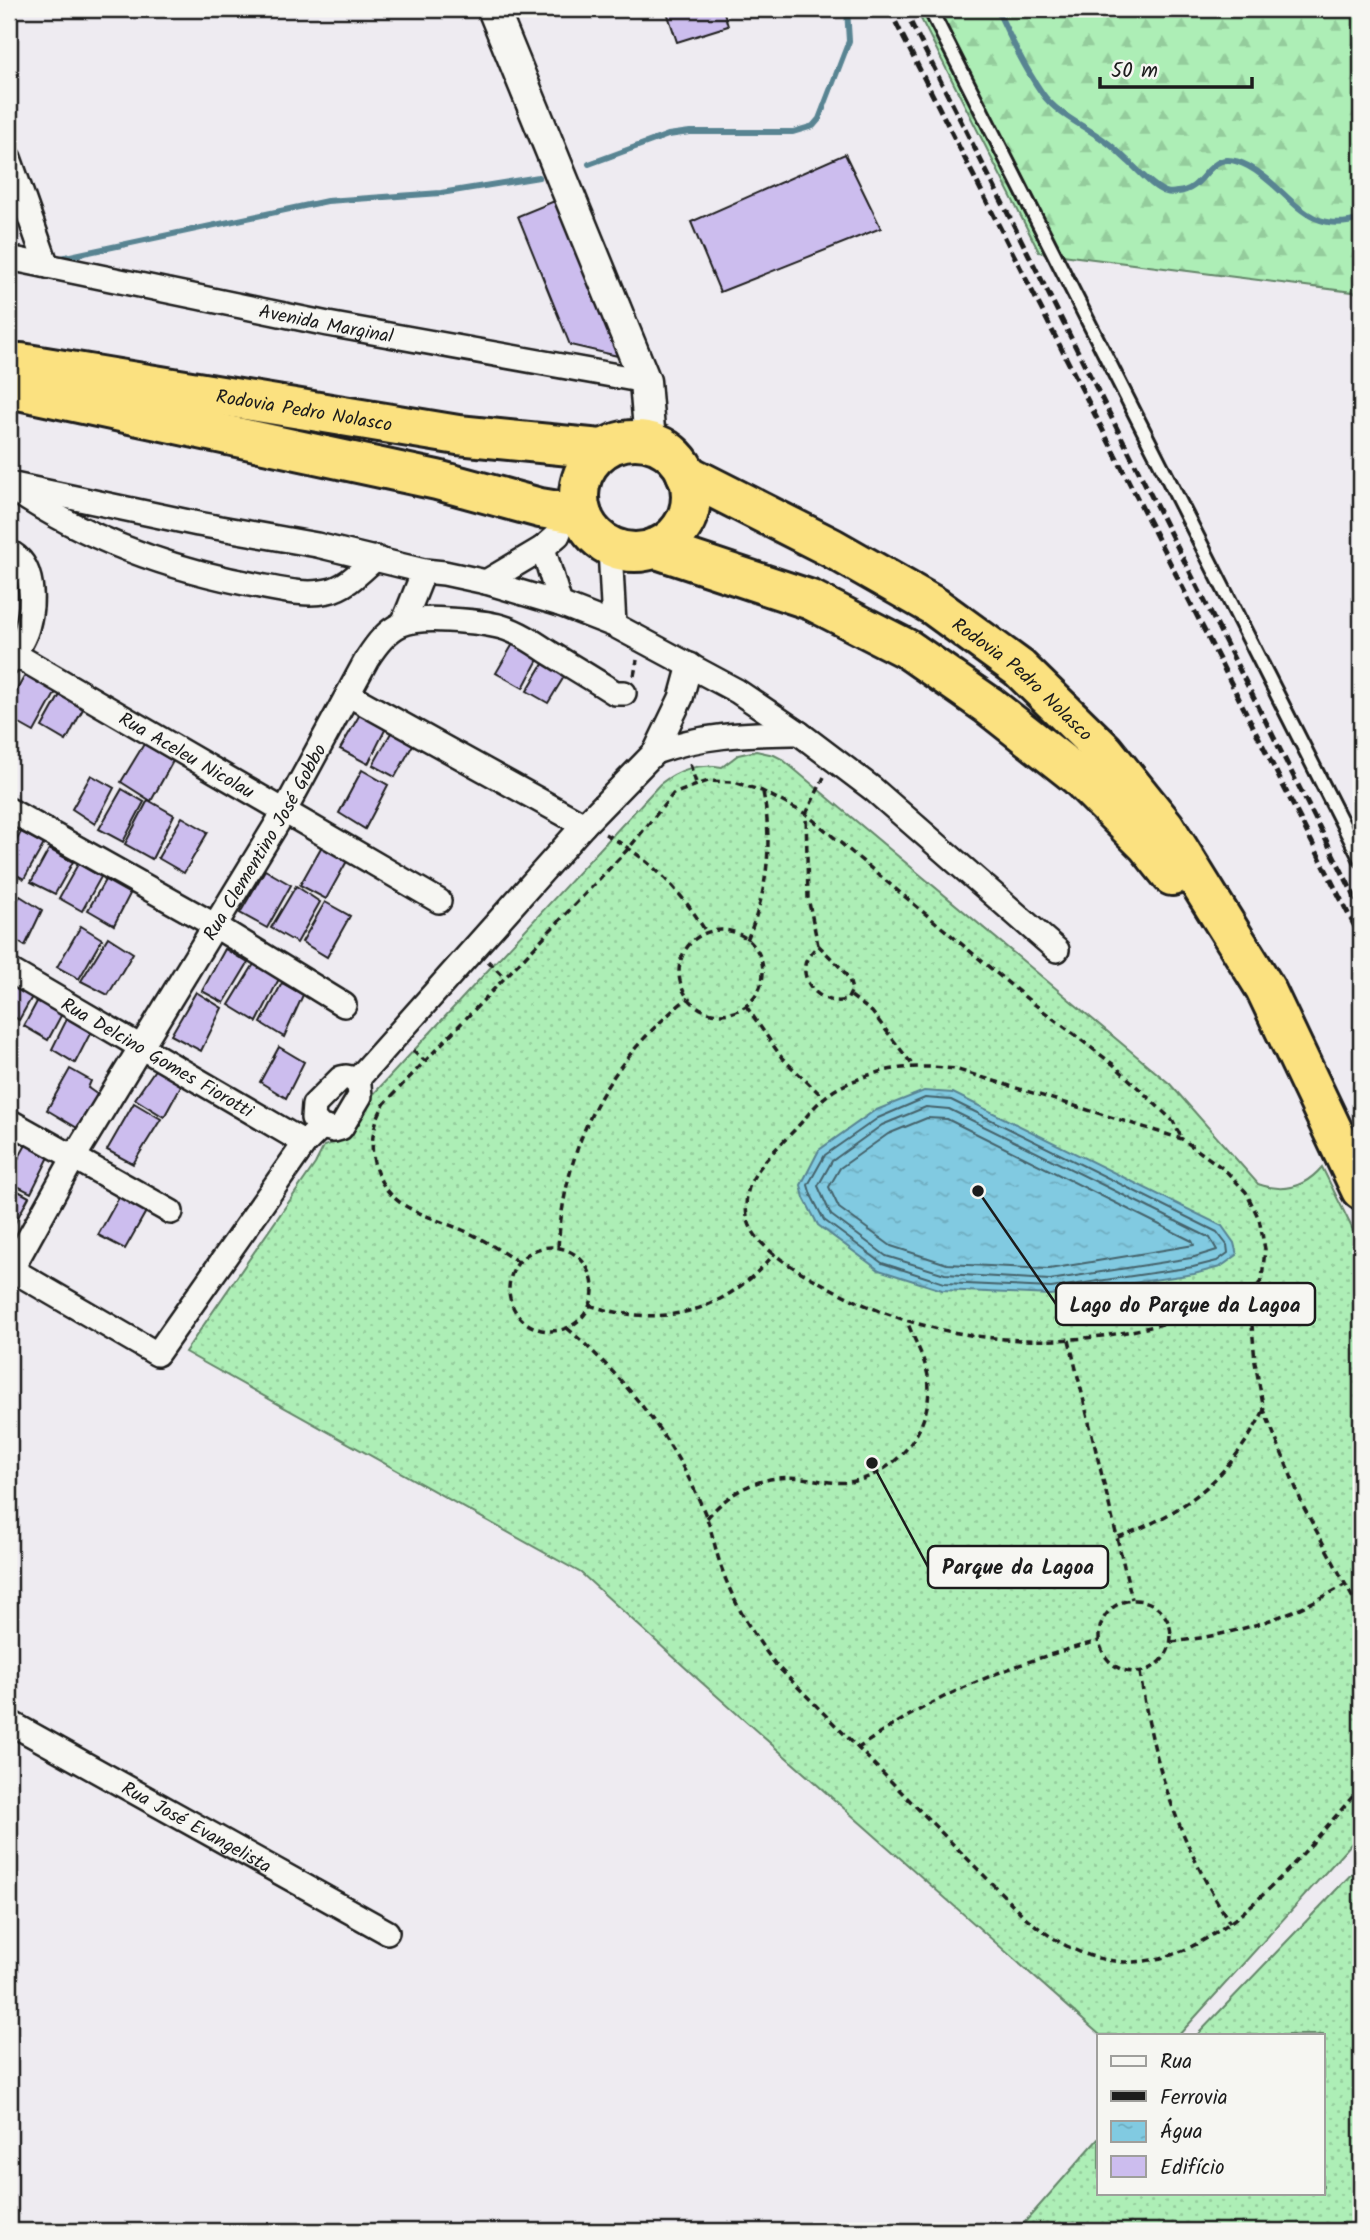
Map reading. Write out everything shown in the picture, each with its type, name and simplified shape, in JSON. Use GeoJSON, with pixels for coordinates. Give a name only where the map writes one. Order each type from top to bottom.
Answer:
{"type":"FeatureCollection","features":[{"type":"Feature","properties":{"kind":"highway","name":"Rodovia Pedro Nolasco"},"geometry":{"type":"LineString","coordinates":[[9,363],[458,435],[601,449]]}},
{"type":"Feature","properties":{"kind":"highway","name":"Rodovia Pedro Nolasco"},"geometry":{"type":"LineString","coordinates":[[9,388],[437,480],[540,508],[575,514]]}},
{"type":"Feature","properties":{"kind":"highway"},"geometry":{"type":"LineString","coordinates":[[630,439],[650,442],[659,444],[682,464],[692,492],[687,521],[667,544],[639,554],[610,548],[587,529],[575,514],[583,471],[601,449],[630,439]]}},
{"type":"Feature","properties":{"kind":"highway","name":"Rodovia Pedro Nolasco"},"geometry":{"type":"LineString","coordinates":[[686,474],[832,548],[934,606],[1019,668],[1104,751],[1165,827],[1265,988],[1361,1191]]}},
{"type":"Feature","properties":{"kind":"highway","name":"Rodovia Pedro Nolasco"},"geometry":{"type":"LineString","coordinates":[[654,548],[811,600],[909,650],[988,705],[1077,776],[1147,845],[1265,988]]}},
{"type":"Feature","properties":{"kind":"street"},"geometry":{"type":"LineString","coordinates":[[493,9],[645,381],[650,442]]}},
{"type":"Feature","properties":{"kind":"street"},"geometry":{"type":"LineString","coordinates":[[9,158],[47,266]]}},
{"type":"Feature","properties":{"kind":"street","name":"Avenida Marginal"},"geometry":{"type":"LineString","coordinates":[[9,258],[328,324],[645,381]]}},
{"type":"Feature","properties":{"kind":"street"},"geometry":{"type":"LineString","coordinates":[[9,485],[486,582],[559,604],[614,625],[737,691],[799,733],[873,789],[1057,950]]}},
{"type":"Feature","properties":{"kind":"street"},"geometry":{"type":"LineString","coordinates":[[9,485],[48,513],[88,534],[137,554],[241,582],[301,593],[329,591],[348,582],[376,558]]}},
{"type":"Feature","properties":{"kind":"street"},"geometry":{"type":"LineString","coordinates":[[486,582],[543,548],[575,514]]}},
{"type":"Feature","properties":{"kind":"street"},"geometry":{"type":"LineString","coordinates":[[543,548],[559,604]]}},
{"type":"Feature","properties":{"kind":"street"},"geometry":{"type":"LineString","coordinates":[[610,548],[614,625]]}},
{"type":"Feature","properties":{"kind":"street"},"geometry":{"type":"LineString","coordinates":[[9,552],[16,555],[27,572],[32,592],[27,628],[10,656]]}},
{"type":"Feature","properties":{"kind":"street"},"geometry":{"type":"LineString","coordinates":[[424,571],[404,621],[437,619],[479,622],[504,628],[526,638],[615,693],[624,692]]}},
{"type":"Feature","properties":{"kind":"street","name":"Rua Clementino José Gobbo"},"geometry":{"type":"LineString","coordinates":[[10,1271],[140,1046],[284,812],[378,641],[404,621]]}},
{"type":"Feature","properties":{"kind":"street","name":"Rua Aceleu Nicolau"},"geometry":{"type":"LineString","coordinates":[[10,656],[439,901]]}},
{"type":"Feature","properties":{"kind":"street"},"geometry":{"type":"LineString","coordinates":[[356,1081],[584,825],[655,752],[681,698],[690,665]]}},
{"type":"Feature","properties":{"kind":"street"},"geometry":{"type":"LineString","coordinates":[[349,695],[584,825]]}},
{"type":"Feature","properties":{"kind":"street"},"geometry":{"type":"LineString","coordinates":[[655,752],[683,741],[709,736],[799,733]]}},
{"type":"Feature","properties":{"kind":"street"},"geometry":{"type":"LineString","coordinates":[[9,810],[214,925],[344,1005]]}},
{"type":"Feature","properties":{"kind":"street","name":"Rua Delcino Gomes Fiorotti"},"geometry":{"type":"LineString","coordinates":[[9,970],[140,1046],[313,1135]]}},
{"type":"Feature","properties":{"kind":"street"},"geometry":{"type":"LineString","coordinates":[[10,1271],[157,1354],[313,1135],[314,1105],[341,1078],[356,1081],[361,1090],[360,1096],[341,1128],[313,1135]]}},
{"type":"Feature","properties":{"kind":"street"},"geometry":{"type":"LineString","coordinates":[[9,1121],[171,1212]]}},
{"type":"Feature","properties":{"kind":"street","name":"Rua José Evangelista"},"geometry":{"type":"LineString","coordinates":[[9,1722],[387,1932]]}},
{"type":"Feature","properties":{"kind":"lane"},"geometry":{"type":"LineString","coordinates":[[930,9],[1361,860]]}},
{"type":"Feature","properties":{"kind":"path"},"geometry":{"type":"LineString","coordinates":[[624,692],[631,685],[636,671],[640,638]]}},
{"type":"Feature","properties":{"kind":"path"},"geometry":{"type":"LineString","coordinates":[[818,945],[805,961],[807,977],[813,990],[825,999],[838,1003],[847,1000],[852,990],[849,979],[818,945],[808,898],[806,814],[833,760]]}},
{"type":"Feature","properties":{"kind":"path"},"geometry":{"type":"LineString","coordinates":[[518,1262],[472,1235],[411,1209],[391,1194],[382,1184],[373,1160],[374,1124],[385,1103],[629,848],[673,794],[708,781],[734,782],[762,791],[806,814],[1025,997],[1114,1065],[1173,1121],[1182,1139]]}},
{"type":"Feature","properties":{"kind":"path"},"geometry":{"type":"LineString","coordinates":[[747,940],[757,918],[767,871],[769,831],[762,791]]}},
{"type":"Feature","properties":{"kind":"path"},"geometry":{"type":"LineString","coordinates":[[584,825],[629,848],[668,881],[683,897],[706,933]]}},
{"type":"Feature","properties":{"kind":"path"},"geometry":{"type":"LineString","coordinates":[[728,931],[747,940],[760,957],[762,979],[754,998],[746,1006],[727,1014],[716,1014],[705,1011],[688,998],[679,978],[679,967],[688,946],[706,933],[728,931]]}},
{"type":"Feature","properties":{"kind":"path"},"geometry":{"type":"LineString","coordinates":[[851,996],[878,1018],[914,1067]]}},
{"type":"Feature","properties":{"kind":"path"},"geometry":{"type":"LineString","coordinates":[[558,1247],[564,1196],[573,1156],[598,1100],[629,1054],[667,1015],[688,998]]}},
{"type":"Feature","properties":{"kind":"path"},"geometry":{"type":"LineString","coordinates":[[746,1006],[782,1058],[824,1098]]}},
{"type":"Feature","properties":{"kind":"path"},"geometry":{"type":"LineString","coordinates":[[914,1067],[955,1069],[1182,1139],[1236,1180],[1254,1205],[1265,1250],[1262,1280],[1253,1291],[1197,1316],[1166,1325],[1101,1337],[1014,1340],[971,1336],[907,1321],[838,1293],[764,1246],[750,1225],[746,1212],[748,1192],[757,1173],[824,1098],[840,1087],[875,1073],[914,1067]]}},
{"type":"Feature","properties":{"kind":"path"},"geometry":{"type":"LineString","coordinates":[[558,1247],[578,1256],[590,1274],[593,1284],[589,1306],[576,1322],[567,1328],[536,1328],[519,1315],[510,1295],[510,1283],[518,1262],[537,1249],[558,1247]]}},
{"type":"Feature","properties":{"kind":"path"},"geometry":{"type":"LineString","coordinates":[[589,1306],[619,1314],[650,1317],[690,1312],[710,1305],[737,1290],[761,1270],[775,1253]]}},
{"type":"Feature","properties":{"kind":"path"},"geometry":{"type":"LineString","coordinates":[[1253,1291],[1254,1353],[1264,1410],[1304,1508],[1361,1613]]}},
{"type":"Feature","properties":{"kind":"path"},"geometry":{"type":"LineString","coordinates":[[707,1518],[730,1495],[758,1481],[790,1477],[822,1482],[853,1481],[882,1471],[900,1456],[915,1438],[922,1424],[928,1395],[925,1364],[907,1321]]}},
{"type":"Feature","properties":{"kind":"path"},"geometry":{"type":"LineString","coordinates":[[567,1328],[620,1378],[643,1406],[679,1460],[707,1518],[723,1572],[750,1628],[784,1673],[1023,1916],[1057,1942],[1077,1952],[1120,1961],[1161,1958],[1198,1945],[1230,1923],[1278,1882],[1361,1787]]}},
{"type":"Feature","properties":{"kind":"path"},"geometry":{"type":"LineString","coordinates":[[1069,1340],[1132,1600]]}},
{"type":"Feature","properties":{"kind":"path"},"geometry":{"type":"LineString","coordinates":[[1118,1537],[1162,1520],[1201,1493],[1238,1455],[1264,1410]]}},
{"type":"Feature","properties":{"kind":"path"},"geometry":{"type":"LineString","coordinates":[[1171,1642],[1205,1638],[1270,1621],[1321,1599],[1346,1584]]}},
{"type":"Feature","properties":{"kind":"path"},"geometry":{"type":"LineString","coordinates":[[1132,1600],[1141,1600],[1158,1608],[1169,1623],[1171,1642],[1164,1659],[1149,1670],[1140,1672],[1122,1670],[1114,1665],[1102,1651],[1099,1641],[1099,1632],[1107,1613],[1114,1606],[1132,1600]]}},
{"type":"Feature","properties":{"kind":"path"},"geometry":{"type":"LineString","coordinates":[[858,1749],[919,1709],[984,1677],[1047,1655],[1099,1641]]}},
{"type":"Feature","properties":{"kind":"path"},"geometry":{"type":"LineString","coordinates":[[1140,1672],[1152,1746],[1175,1819],[1197,1867],[1230,1923]]}},
{"type":"Feature","properties":{"kind":"green space"},"geometry":{"type":"Polygon","coordinates":[[[916,9],[1361,9],[1361,293],[1039,252],[916,9]]]}},
{"type":"Feature","properties":{"kind":"green space"},"geometry":{"type":"Polygon","coordinates":[[[756,751],[782,759],[1170,1084],[1258,1184],[1285,1188],[1301,1184],[1322,1167],[1361,1246],[1361,1833],[1180,2034],[1099,2034],[581,1573],[185,1352],[315,1164],[324,1146],[340,1140],[353,1130],[362,1117],[368,1100],[660,784],[689,768],[722,767],[738,755],[756,751]]]}},
{"type":"Feature","properties":{"kind":"green space"},"geometry":{"type":"Polygon","coordinates":[[[1361,1864],[1361,2231],[1017,2231],[1097,2140],[1097,2194],[1324,2194],[1324,2034],[1198,2034],[1361,1864]]]}},
{"type":"Feature","properties":{"kind":"water"},"geometry":{"type":"Polygon","coordinates":[[[924,1091],[953,1093],[1222,1226],[1234,1243],[1237,1255],[1220,1267],[1194,1274],[1051,1295],[942,1290],[879,1270],[818,1225],[804,1198],[801,1185],[819,1150],[874,1111],[924,1091]]]}},
{"type":"Feature","properties":{"kind":"building"},"geometry":{"type":"Polygon","coordinates":[[[666,9],[723,9],[728,26],[677,42],[666,9]]]}},
{"type":"Feature","properties":{"kind":"building"},"geometry":{"type":"Polygon","coordinates":[[[845,154],[881,228],[720,292],[691,222],[845,154]]]}},
{"type":"Feature","properties":{"kind":"building"},"geometry":{"type":"Polygon","coordinates":[[[557,200],[622,357],[570,345],[518,216],[557,200]]]}},
{"type":"Feature","properties":{"kind":"building"},"geometry":{"type":"Polygon","coordinates":[[[517,637],[543,650],[523,688],[496,673],[517,637]]]}},
{"type":"Feature","properties":{"kind":"building"},"geometry":{"type":"Polygon","coordinates":[[[549,654],[570,667],[548,703],[527,691],[549,654]]]}},
{"type":"Feature","properties":{"kind":"building"},"geometry":{"type":"Polygon","coordinates":[[[28,670],[57,690],[34,732],[9,718],[9,704],[28,670]]]}},
{"type":"Feature","properties":{"kind":"building"},"geometry":{"type":"Polygon","coordinates":[[[61,693],[84,707],[66,741],[42,727],[61,693]]]}},
{"type":"Feature","properties":{"kind":"building"},"geometry":{"type":"Polygon","coordinates":[[[363,709],[388,724],[368,764],[340,749],[363,709]]]}},
{"type":"Feature","properties":{"kind":"building"},"geometry":{"type":"Polygon","coordinates":[[[392,731],[414,743],[395,777],[373,765],[392,731]]]}},
{"type":"Feature","properties":{"kind":"building"},"geometry":{"type":"Polygon","coordinates":[[[144,744],[173,761],[151,801],[121,782],[144,744]]]}},
{"type":"Feature","properties":{"kind":"building"},"geometry":{"type":"Polygon","coordinates":[[[362,770],[388,785],[365,829],[339,813],[362,770]]]}},
{"type":"Feature","properties":{"kind":"building"},"geometry":{"type":"Polygon","coordinates":[[[91,775],[114,788],[95,824],[72,809],[91,775]]]}},
{"type":"Feature","properties":{"kind":"building"},"geometry":{"type":"Polygon","coordinates":[[[122,789],[144,802],[123,842],[99,829],[122,789]]]}},
{"type":"Feature","properties":{"kind":"building"},"geometry":{"type":"Polygon","coordinates":[[[148,800],[174,815],[152,859],[125,844],[148,800]]]}},
{"type":"Feature","properties":{"kind":"building"},"geometry":{"type":"Polygon","coordinates":[[[182,817],[208,832],[184,873],[158,858],[182,817]]]}},
{"type":"Feature","properties":{"kind":"building"},"geometry":{"type":"Polygon","coordinates":[[[21,832],[44,844],[24,879],[9,871],[9,854],[21,832]]]}},
{"type":"Feature","properties":{"kind":"building"},"geometry":{"type":"Polygon","coordinates":[[[322,846],[347,861],[326,899],[300,885],[322,846]]]}},
{"type":"Feature","properties":{"kind":"building"},"geometry":{"type":"Polygon","coordinates":[[[49,849],[73,862],[55,894],[31,882],[49,849]]]}},
{"type":"Feature","properties":{"kind":"building"},"geometry":{"type":"Polygon","coordinates":[[[78,864],[101,877],[82,911],[59,898],[78,864]]]}},
{"type":"Feature","properties":{"kind":"building"},"geometry":{"type":"Polygon","coordinates":[[[265,870],[291,885],[267,928],[240,913],[265,870]]]}},
{"type":"Feature","properties":{"kind":"building"},"geometry":{"type":"Polygon","coordinates":[[[105,880],[130,894],[114,925],[88,910],[105,880]]]}},
{"type":"Feature","properties":{"kind":"building"},"geometry":{"type":"Polygon","coordinates":[[[9,885],[17,889],[9,904],[9,885]]]}},
{"type":"Feature","properties":{"kind":"building"},"geometry":{"type":"Polygon","coordinates":[[[296,886],[320,902],[297,943],[271,928],[296,886]]]}},
{"type":"Feature","properties":{"kind":"building"},"geometry":{"type":"Polygon","coordinates":[[[20,896],[42,910],[25,946],[9,936],[9,915],[20,896]]]}},
{"type":"Feature","properties":{"kind":"building"},"geometry":{"type":"Polygon","coordinates":[[[325,902],[350,916],[327,957],[302,942],[325,902]]]}},
{"type":"Feature","properties":{"kind":"building"},"geometry":{"type":"Polygon","coordinates":[[[81,926],[102,939],[79,979],[57,967],[81,926]]]}},
{"type":"Feature","properties":{"kind":"building"},"geometry":{"type":"Polygon","coordinates":[[[108,937],[133,953],[108,995],[81,981],[108,937]]]}},
{"type":"Feature","properties":{"kind":"building"},"geometry":{"type":"Polygon","coordinates":[[[225,949],[248,963],[224,1003],[202,991],[225,949]]]}},
{"type":"Feature","properties":{"kind":"building"},"geometry":{"type":"Polygon","coordinates":[[[254,964],[279,979],[257,1022],[229,1005],[254,964]]]}},
{"type":"Feature","properties":{"kind":"building"},"geometry":{"type":"Polygon","coordinates":[[[9,981],[33,995],[19,1020],[10,1014],[9,1017],[9,981]]]}},
{"type":"Feature","properties":{"kind":"building"},"geometry":{"type":"Polygon","coordinates":[[[282,983],[303,995],[284,1037],[261,1023],[282,983]]]}},
{"type":"Feature","properties":{"kind":"building"},"geometry":{"type":"Polygon","coordinates":[[[196,992],[222,1008],[201,1051],[171,1035],[196,992]]]}},
{"type":"Feature","properties":{"kind":"building"},"geometry":{"type":"Polygon","coordinates":[[[39,998],[63,1012],[48,1040],[24,1026],[39,998]]]}},
{"type":"Feature","properties":{"kind":"building"},"geometry":{"type":"Polygon","coordinates":[[[68,1017],[92,1030],[75,1063],[52,1049],[68,1017]]]}},
{"type":"Feature","properties":{"kind":"building"},"geometry":{"type":"Polygon","coordinates":[[[279,1047],[304,1062],[286,1098],[260,1082],[279,1047]]]}},
{"type":"Feature","properties":{"kind":"building"},"geometry":{"type":"Polygon","coordinates":[[[156,1068],[182,1084],[164,1117],[135,1099],[156,1068]]]}},
{"type":"Feature","properties":{"kind":"building"},"geometry":{"type":"Polygon","coordinates":[[[70,1069],[91,1081],[88,1088],[98,1095],[79,1129],[47,1110],[70,1069]]]}},
{"type":"Feature","properties":{"kind":"building"},"geometry":{"type":"Polygon","coordinates":[[[134,1103],[161,1119],[133,1164],[107,1150],[134,1103]]]}},
{"type":"Feature","properties":{"kind":"building"},"geometry":{"type":"Polygon","coordinates":[[[27,1143],[50,1155],[31,1193],[9,1182],[9,1175],[27,1143]]]}},
{"type":"Feature","properties":{"kind":"building"},"geometry":{"type":"Polygon","coordinates":[[[9,1186],[29,1197],[9,1234],[9,1186]]]}},
{"type":"Feature","properties":{"kind":"building"},"geometry":{"type":"Polygon","coordinates":[[[122,1192],[148,1208],[125,1249],[98,1235],[122,1192]]]}},
{"type":"Feature","properties":{"kind":"waterway"},"geometry":{"type":"LineString","coordinates":[[589,164],[668,135],[690,132],[793,132],[813,126],[819,119],[849,41],[847,9]]}},
{"type":"Feature","properties":{"kind":"waterway"},"geometry":{"type":"LineString","coordinates":[[997,9],[1023,62],[1048,100],[1108,143],[1161,190],[1171,193],[1188,189],[1215,164],[1223,160],[1234,161],[1263,175],[1311,216],[1341,223],[1361,219]]}},
{"type":"Feature","properties":{"kind":"waterway"},"geometry":{"type":"LineString","coordinates":[[61,258],[327,201],[441,193],[539,177]]}},
{"type":"Feature","properties":{"kind":"railway"},"geometry":{"type":"LineString","coordinates":[[889,9],[1361,939]]}},
{"type":"Feature","properties":{"kind":"railway"},"geometry":{"type":"LineString","coordinates":[[904,9],[1361,909]]}},
{"type":"Feature","properties":{"kind":"place","name":"Lago do Parque da Lagoa"},"geometry":{"type":"Point","coordinates":[978,1191]}},
{"type":"Feature","properties":{"kind":"place","name":"Parque da Lagoa"},"geometry":{"type":"Point","coordinates":[872,1463]}}]}
